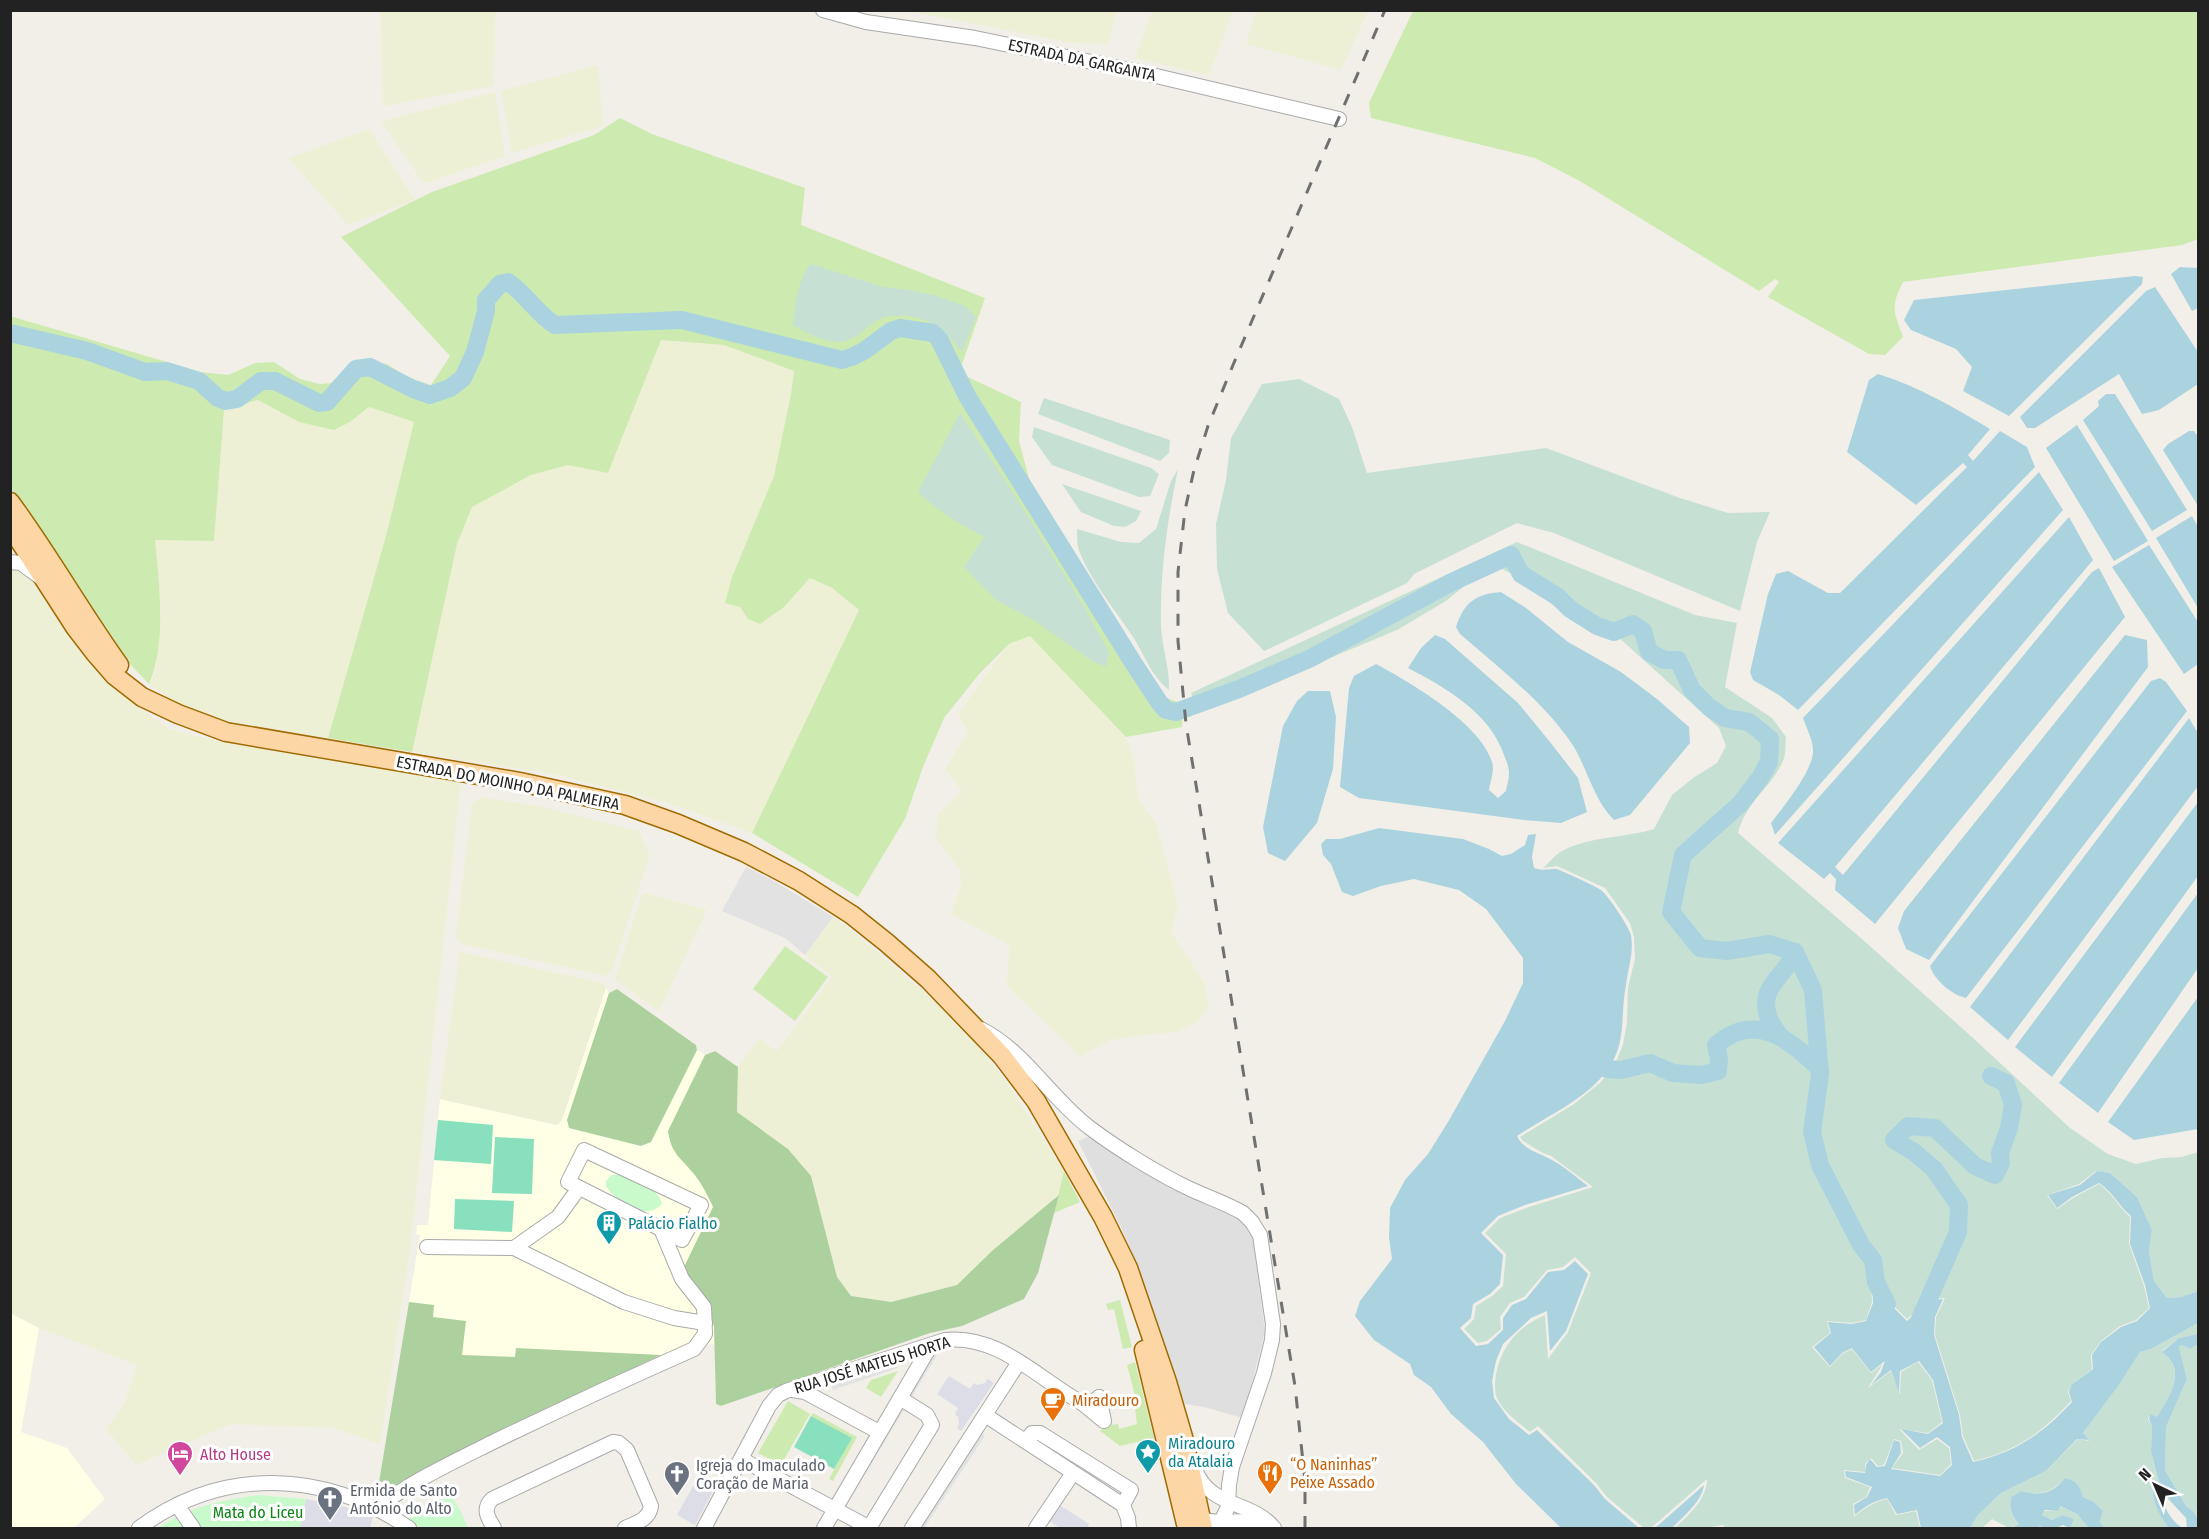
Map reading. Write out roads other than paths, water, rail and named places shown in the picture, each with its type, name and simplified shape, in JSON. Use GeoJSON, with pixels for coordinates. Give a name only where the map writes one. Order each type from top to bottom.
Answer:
{"type":"FeatureCollection","features":[{"type":"Feature","properties":{"kind":"main road","name":"ESTRADA DO MOINHO DA PALMEIRA"},"geometry":{"type":"LineString","coordinates":[[12,503],[120,666],[178,714]]}},
{"type":"Feature","properties":{"kind":"main road","name":"ESTRADA DO MOINHO DA PALMEIRA"},"geometry":{"type":"LineString","coordinates":[[12,534],[51,588],[75,627],[115,676],[142,697],[178,714],[226,732],[275,742],[573,792],[625,805],[744,852],[799,881],[852,915],[928,979],[974,1025],[1002,1056],[1036,1101],[1103,1217],[1128,1268],[1206,1516]]}},
{"type":"Feature","properties":{"kind":"main road","name":"ESTRADA DO MOINHO DA PALMEIRA"},"geometry":{"type":"LineString","coordinates":[[1103,1217],[1132,1299],[1182,1506],[1206,1516]]}},
{"type":"Feature","properties":{"kind":"street","name":"ESTRADA DA GARGANTA"},"geometry":{"type":"LineString","coordinates":[[823,10],[866,22],[975,38],[1135,70],[1339,119]]}},
{"type":"Feature","properties":{"kind":"street"},"geometry":{"type":"LineString","coordinates":[[12,503],[18,518],[12,534],[39,541]]}},
{"type":"Feature","properties":{"kind":"street"},"geometry":{"type":"LineString","coordinates":[[10,562],[21,563],[51,588]]}},
{"type":"Feature","properties":{"kind":"street"},"geometry":{"type":"LineString","coordinates":[[974,1025],[998,1038],[1011,1049],[1066,1108],[1090,1128],[1164,1175],[1232,1206],[1252,1222],[1260,1235],[1273,1324],[1272,1340],[1264,1373],[1232,1467],[1229,1485],[1206,1516]]}},
{"type":"Feature","properties":{"kind":"street"},"geometry":{"type":"LineString","coordinates":[[584,1150],[701,1205],[682,1240],[661,1229],[568,1182],[584,1150]]}},
{"type":"Feature","properties":{"kind":"street"},"geometry":{"type":"LineString","coordinates":[[514,1248],[558,1217],[579,1188]]}},
{"type":"Feature","properties":{"kind":"street"},"geometry":{"type":"LineString","coordinates":[[377,1508],[396,1493],[563,1407],[694,1349],[705,1334],[704,1307],[682,1279],[661,1229]]}},
{"type":"Feature","properties":{"kind":"street"},"geometry":{"type":"LineString","coordinates":[[427,1246],[514,1248],[624,1302],[674,1318],[705,1323]]}},
{"type":"Feature","properties":{"kind":"street","name":"RUA JOSÉ MATEUS HORTA"},"geometry":{"type":"LineString","coordinates":[[704,1528],[772,1402],[781,1393],[945,1340],[971,1339],[1002,1351],[1082,1403],[1104,1421],[1099,1397],[1092,1404],[1082,1403]]}},
{"type":"Feature","properties":{"kind":"street"},"geometry":{"type":"LineString","coordinates":[[824,1528],[931,1345]]}},
{"type":"Feature","properties":{"kind":"street"},"geometry":{"type":"LineString","coordinates":[[912,1528],[1019,1362]]}},
{"type":"Feature","properties":{"kind":"street"},"geometry":{"type":"LineString","coordinates":[[1152,1380],[1170,1431],[1185,1500],[1190,1510],[1220,1525]]}},
{"type":"Feature","properties":{"kind":"street"},"geometry":{"type":"LineString","coordinates":[[814,1397],[815,1382]]}},
{"type":"Feature","properties":{"kind":"street"},"geometry":{"type":"LineString","coordinates":[[792,1390],[806,1392],[879,1432]]}},
{"type":"Feature","properties":{"kind":"street"},"geometry":{"type":"LineString","coordinates":[[741,1459],[869,1528],[932,1425],[927,1415],[900,1398]]}},
{"type":"Feature","properties":{"kind":"street"},"geometry":{"type":"LineString","coordinates":[[1172,1402],[1199,1479],[1205,1489],[1206,1520],[1220,1525],[1248,1522],[1262,1528]]}},
{"type":"Feature","properties":{"kind":"street"},"geometry":{"type":"LineString","coordinates":[[985,1415],[1123,1505],[1129,1528]]}},
{"type":"Feature","properties":{"kind":"street"},"geometry":{"type":"LineString","coordinates":[[1026,1441],[1035,1432],[1040,1433],[1131,1490],[1123,1505]]}},
{"type":"Feature","properties":{"kind":"street"},"geometry":{"type":"LineString","coordinates":[[494,1528],[486,1512],[492,1499],[613,1442],[619,1443],[627,1450],[651,1506],[650,1513],[645,1518],[625,1528]]}},
{"type":"Feature","properties":{"kind":"street"},"geometry":{"type":"LineString","coordinates":[[1036,1528],[1073,1473]]}},
{"type":"Feature","properties":{"kind":"street"},"geometry":{"type":"LineString","coordinates":[[139,1528],[156,1516],[204,1493],[229,1486],[277,1483],[304,1485],[352,1497],[377,1508],[409,1528]]}},
{"type":"Feature","properties":{"kind":"street"},"geometry":{"type":"LineString","coordinates":[[177,1505],[193,1528]]}},
{"type":"Feature","properties":{"kind":"street"},"geometry":{"type":"LineString","coordinates":[[1206,1516],[1251,1511],[1263,1517],[1274,1528]]}},
{"type":"Feature","properties":{"kind":"water"},"geometry":{"type":"Polygon","coordinates":[[[2180,267],[2198,268],[2198,308],[2192,311],[2171,274],[2180,267]]]}},
{"type":"Feature","properties":{"kind":"water"},"geometry":{"type":"Polygon","coordinates":[[[2143,277],[2142,284],[2009,416],[1963,391],[1972,367],[1956,349],[1911,330],[1904,320],[1914,300],[2143,277]]]}},
{"type":"Feature","properties":{"kind":"water"},"geometry":{"type":"Polygon","coordinates":[[[2155,287],[2198,352],[2198,384],[2159,410],[2142,414],[2119,374],[2035,428],[2027,428],[2020,417],[2146,291],[2155,287]]]}},
{"type":"Feature","properties":{"kind":"water"},"geometry":{"type":"Polygon","coordinates":[[[1878,374],[1922,391],[1990,429],[1968,455],[1973,461],[2000,431],[2027,447],[2035,467],[1798,710],[1779,695],[1753,680],[1750,672],[1768,594],[1776,574],[1788,571],[1828,593],[1840,593],[1967,467],[1963,463],[1916,505],[1847,452],[1869,380],[1878,374]]]}},
{"type":"Feature","properties":{"kind":"water"},"geometry":{"type":"Polygon","coordinates":[[[2106,394],[2115,394],[2187,510],[2152,531],[2083,420],[2099,406],[2098,401],[2106,394]]]}},
{"type":"Feature","properties":{"kind":"water"},"geometry":{"type":"Polygon","coordinates":[[[2077,425],[2148,541],[2114,561],[2046,448],[2077,425]]]}},
{"type":"Feature","properties":{"kind":"water"},"geometry":{"type":"Polygon","coordinates":[[[2189,431],[2194,431],[2198,437],[2198,506],[2163,450],[2168,444],[2189,431]]]}},
{"type":"Feature","properties":{"kind":"water"},"geometry":{"type":"Polygon","coordinates":[[[2039,472],[2063,510],[1775,835],[1771,823],[1797,788],[1812,758],[1812,742],[1803,718],[2039,472]]]}},
{"type":"Feature","properties":{"kind":"water"},"geometry":{"type":"Polygon","coordinates":[[[2192,516],[2198,527],[2198,608],[2156,538],[2192,516]]]}},
{"type":"Feature","properties":{"kind":"water"},"geometry":{"type":"Polygon","coordinates":[[[2069,517],[2093,560],[1835,867],[1843,875],[2092,572],[2099,568],[2125,617],[1875,924],[1835,890],[1836,879],[1830,873],[1824,879],[1778,843],[2069,517]]]}},
{"type":"Feature","properties":{"kind":"water"},"geometry":{"type":"Polygon","coordinates":[[[2149,545],[2198,622],[2198,664],[2184,674],[2112,567],[2149,545]]]}},
{"type":"Feature","properties":{"kind":"water"},"geometry":{"type":"Polygon","coordinates":[[[1501,592],[1526,608],[1568,642],[1621,672],[1689,727],[1690,743],[1630,815],[1614,820],[1601,803],[1572,744],[1548,713],[1460,634],[1456,627],[1467,605],[1478,597],[1501,592]]]}},
{"type":"Feature","properties":{"kind":"water"},"geometry":{"type":"Polygon","coordinates":[[[1435,635],[1445,639],[1518,703],[1578,778],[1587,812],[1561,823],[1524,820],[1359,798],[1340,787],[1349,688],[1354,676],[1376,664],[1425,693],[1474,733],[1485,747],[1493,765],[1489,790],[1498,798],[1506,791],[1508,766],[1488,726],[1465,703],[1408,668],[1421,648],[1435,635]]]}},
{"type":"Feature","properties":{"kind":"water"},"geometry":{"type":"Polygon","coordinates":[[[2125,635],[2147,640],[2148,667],[1929,960],[1906,949],[1898,928],[1904,911],[2125,635]]]}},
{"type":"Feature","properties":{"kind":"water"},"geometry":{"type":"Polygon","coordinates":[[[2160,678],[2166,682],[2187,711],[1966,998],[1950,990],[1939,981],[1930,966],[2151,681],[2160,678]]]}},
{"type":"Feature","properties":{"kind":"water"},"geometry":{"type":"Polygon","coordinates":[[[1308,691],[1330,691],[1336,717],[1333,769],[1317,823],[1285,861],[1268,853],[1263,827],[1283,726],[1297,701],[1308,691]]]}},
{"type":"Feature","properties":{"kind":"water"},"geometry":{"type":"Polygon","coordinates":[[[2189,718],[2198,733],[2198,786],[2008,1040],[1970,1007],[2189,718]]]}},
{"type":"Feature","properties":{"kind":"water"},"geometry":{"type":"Polygon","coordinates":[[[2198,802],[2198,876],[2052,1077],[2015,1047],[2198,802]]]}},
{"type":"Feature","properties":{"kind":"water"},"geometry":{"type":"Polygon","coordinates":[[[1379,828],[1463,839],[1502,856],[1511,854],[1525,845],[1528,835],[1536,834],[1532,857],[1534,868],[1556,869],[1601,890],[1618,911],[1631,935],[1631,954],[1621,1034],[1615,1056],[1609,1067],[1582,1096],[1517,1136],[1523,1145],[1557,1163],[1588,1186],[1525,1205],[1498,1216],[1481,1233],[1503,1255],[1500,1284],[1490,1294],[1473,1304],[1471,1318],[1460,1328],[1476,1346],[1488,1344],[1503,1330],[1503,1318],[1512,1305],[1526,1299],[1548,1272],[1564,1270],[1575,1261],[1588,1274],[1566,1331],[1550,1351],[1547,1311],[1531,1318],[1503,1344],[1496,1361],[1492,1381],[1494,1398],[1509,1419],[1529,1435],[1537,1430],[1594,1485],[1605,1499],[1639,1528],[1561,1528],[1516,1484],[1483,1442],[1451,1414],[1431,1387],[1414,1375],[1410,1364],[1374,1340],[1355,1316],[1360,1301],[1392,1259],[1389,1238],[1390,1208],[1405,1180],[1428,1154],[1448,1122],[1505,1021],[1523,983],[1523,958],[1486,909],[1459,890],[1414,879],[1381,886],[1353,896],[1342,892],[1331,864],[1323,855],[1321,844],[1326,839],[1340,839],[1379,828]]]}},
{"type":"Feature","properties":{"kind":"water"},"geometry":{"type":"Polygon","coordinates":[[[2198,893],[2198,968],[2098,1113],[2059,1083],[2198,893]]]}},
{"type":"Feature","properties":{"kind":"water"},"geometry":{"type":"Polygon","coordinates":[[[2198,997],[2198,1129],[2134,1140],[2108,1122],[2198,997]]]}},
{"type":"Feature","properties":{"kind":"water"},"geometry":{"type":"Polygon","coordinates":[[[2097,1171],[2110,1173],[2137,1197],[2152,1230],[2149,1251],[2154,1281],[2167,1298],[2181,1297],[2198,1291],[2198,1323],[2151,1349],[2140,1352],[2119,1385],[2083,1433],[2089,1440],[2077,1439],[2046,1471],[2001,1493],[1978,1515],[1970,1528],[1921,1528],[1917,1510],[1897,1514],[1887,1498],[1870,1504],[1855,1515],[1854,1505],[1867,1497],[1872,1487],[1846,1477],[1845,1471],[1865,1473],[1870,1459],[1877,1467],[1885,1466],[1894,1440],[1900,1442],[1901,1453],[1891,1469],[1940,1476],[1952,1465],[1950,1447],[1937,1437],[1920,1448],[1901,1429],[1928,1434],[1943,1423],[1933,1380],[1919,1361],[1900,1371],[1899,1393],[1891,1370],[1871,1385],[1881,1372],[1885,1361],[1871,1372],[1852,1348],[1842,1353],[1830,1366],[1814,1347],[1831,1333],[1828,1322],[1851,1324],[1866,1321],[1873,1303],[1872,1281],[1885,1284],[1893,1307],[1907,1321],[1930,1300],[1943,1299],[1935,1317],[1934,1335],[1959,1415],[1962,1437],[1973,1462],[2016,1447],[2039,1432],[2072,1402],[2069,1392],[2071,1385],[2093,1369],[2092,1355],[2101,1342],[2121,1327],[2137,1321],[2150,1308],[2145,1285],[2130,1244],[2131,1216],[2112,1194],[2099,1183],[2057,1208],[2048,1195],[2080,1185],[2097,1171]]]}},
{"type":"Feature","properties":{"kind":"water"},"geometry":{"type":"Polygon","coordinates":[[[2198,1334],[2198,1344],[2190,1349],[2182,1345],[2179,1347],[2187,1379],[2166,1427],[2165,1470],[2186,1506],[2193,1511],[2198,1520],[2198,1528],[2187,1528],[2186,1518],[2161,1491],[2159,1495],[2169,1514],[2183,1528],[2169,1528],[2157,1509],[2154,1499],[2152,1487],[2159,1483],[2151,1451],[2152,1427],[2149,1419],[2150,1414],[2157,1417],[2174,1384],[2174,1367],[2170,1359],[2162,1352],[2179,1338],[2198,1334]]]}},
{"type":"Feature","properties":{"kind":"water"},"geometry":{"type":"Polygon","coordinates":[[[2065,1478],[2075,1482],[2083,1497],[2094,1502],[2103,1511],[2100,1522],[2105,1528],[2089,1528],[2077,1514],[2060,1506],[2058,1511],[2045,1510],[2042,1515],[2052,1520],[2063,1515],[2074,1519],[2070,1528],[2063,1525],[2052,1529],[2040,1526],[2011,1528],[2019,1524],[2011,1512],[2011,1497],[2021,1491],[2046,1492],[2056,1487],[2065,1478]]]}},
{"type":"Feature","properties":{"kind":"water"},"geometry":{"type":"Polygon","coordinates":[[[1704,1485],[1700,1497],[1673,1527],[1655,1528],[1704,1485]]]}},
{"type":"Feature","properties":{"kind":"waterway"},"geometry":{"type":"LineString","coordinates":[[10,333],[87,351],[145,372],[167,371],[199,381],[218,398],[226,401],[237,399],[261,381],[275,381],[319,403],[327,402],[356,369],[370,367],[430,395],[450,388],[463,378],[475,352],[486,311],[486,300],[500,284],[508,282],[555,325],[682,320],[842,360],[864,351],[891,331],[900,328],[933,333],[939,339],[967,396],[1134,664],[1159,702],[1166,710],[1176,712],[1239,689],[1309,659],[1450,583],[1511,555],[1521,574],[1558,597],[1570,609],[1597,626],[1614,632],[1633,624],[1643,631],[1649,652],[1664,660],[1678,660],[1692,690],[1709,707],[1725,718],[1749,722],[1770,739],[1769,762],[1760,778],[1740,804],[1683,855],[1671,912],[1700,948],[1727,951],[1769,944],[1795,952],[1813,990],[1820,1074],[1812,1132],[1820,1165],[1861,1245],[1873,1260],[1876,1282],[1887,1304]]}},
{"type":"Feature","properties":{"kind":"waterway"},"geometry":{"type":"LineString","coordinates":[[1778,1033],[1768,1016],[1767,996],[1795,952]]}},
{"type":"Feature","properties":{"kind":"waterway"},"geometry":{"type":"LineString","coordinates":[[1607,1069],[1621,1070],[1650,1063],[1673,1073],[1701,1075],[1718,1071],[1719,1058],[1716,1045],[1730,1035],[1744,1030],[1758,1030],[1784,1039],[1820,1069]]}},
{"type":"Feature","properties":{"kind":"waterway"},"geometry":{"type":"LineString","coordinates":[[1919,1321],[1958,1232],[1959,1205],[1934,1169],[1914,1152],[1894,1140],[1908,1126],[1935,1128],[1975,1166],[1995,1175],[2001,1163],[2000,1153],[2009,1128],[2013,1105],[2006,1083],[1991,1076]]}},
{"type":"Feature","properties":{"kind":"railway"},"geometry":{"type":"LineString","coordinates":[[1305,1528],[1305,1481],[1295,1386],[1186,724],[1178,641],[1178,572],[1185,510],[1194,470],[1208,426],[1385,10]]}},
{"type":"Feature","properties":{"kind":"place","name":"Palácio Fialho"},"geometry":{"type":"Point","coordinates":[609,1246]}},
{"type":"Feature","properties":{"kind":"place","name":"Miradouro"},"geometry":{"type":"Point","coordinates":[1053,1423]}},
{"type":"Feature","properties":{"kind":"place","name":"Miradouro da Atalaia"},"geometry":{"type":"Point","coordinates":[1148,1475]}},
{"type":"Feature","properties":{"kind":"place","name":"Alto House"},"geometry":{"type":"Point","coordinates":[180,1477]}},
{"type":"Feature","properties":{"kind":"place","name":"“O Naninhas” Peixe Assado"},"geometry":{"type":"Point","coordinates":[1270,1496]}},
{"type":"Feature","properties":{"kind":"place","name":"Igreja do Imaculado Coração de Maria"},"geometry":{"type":"Point","coordinates":[677,1497]}},
{"type":"Feature","properties":{"kind":"place","name":"Ermida de Santo António do Alto"},"geometry":{"type":"Point","coordinates":[330,1522]}},
{"type":"Feature","properties":{"kind":"park label","name":"Mata do Liceu"},"geometry":{"type":"Point","coordinates":[258,1512]}}]}
